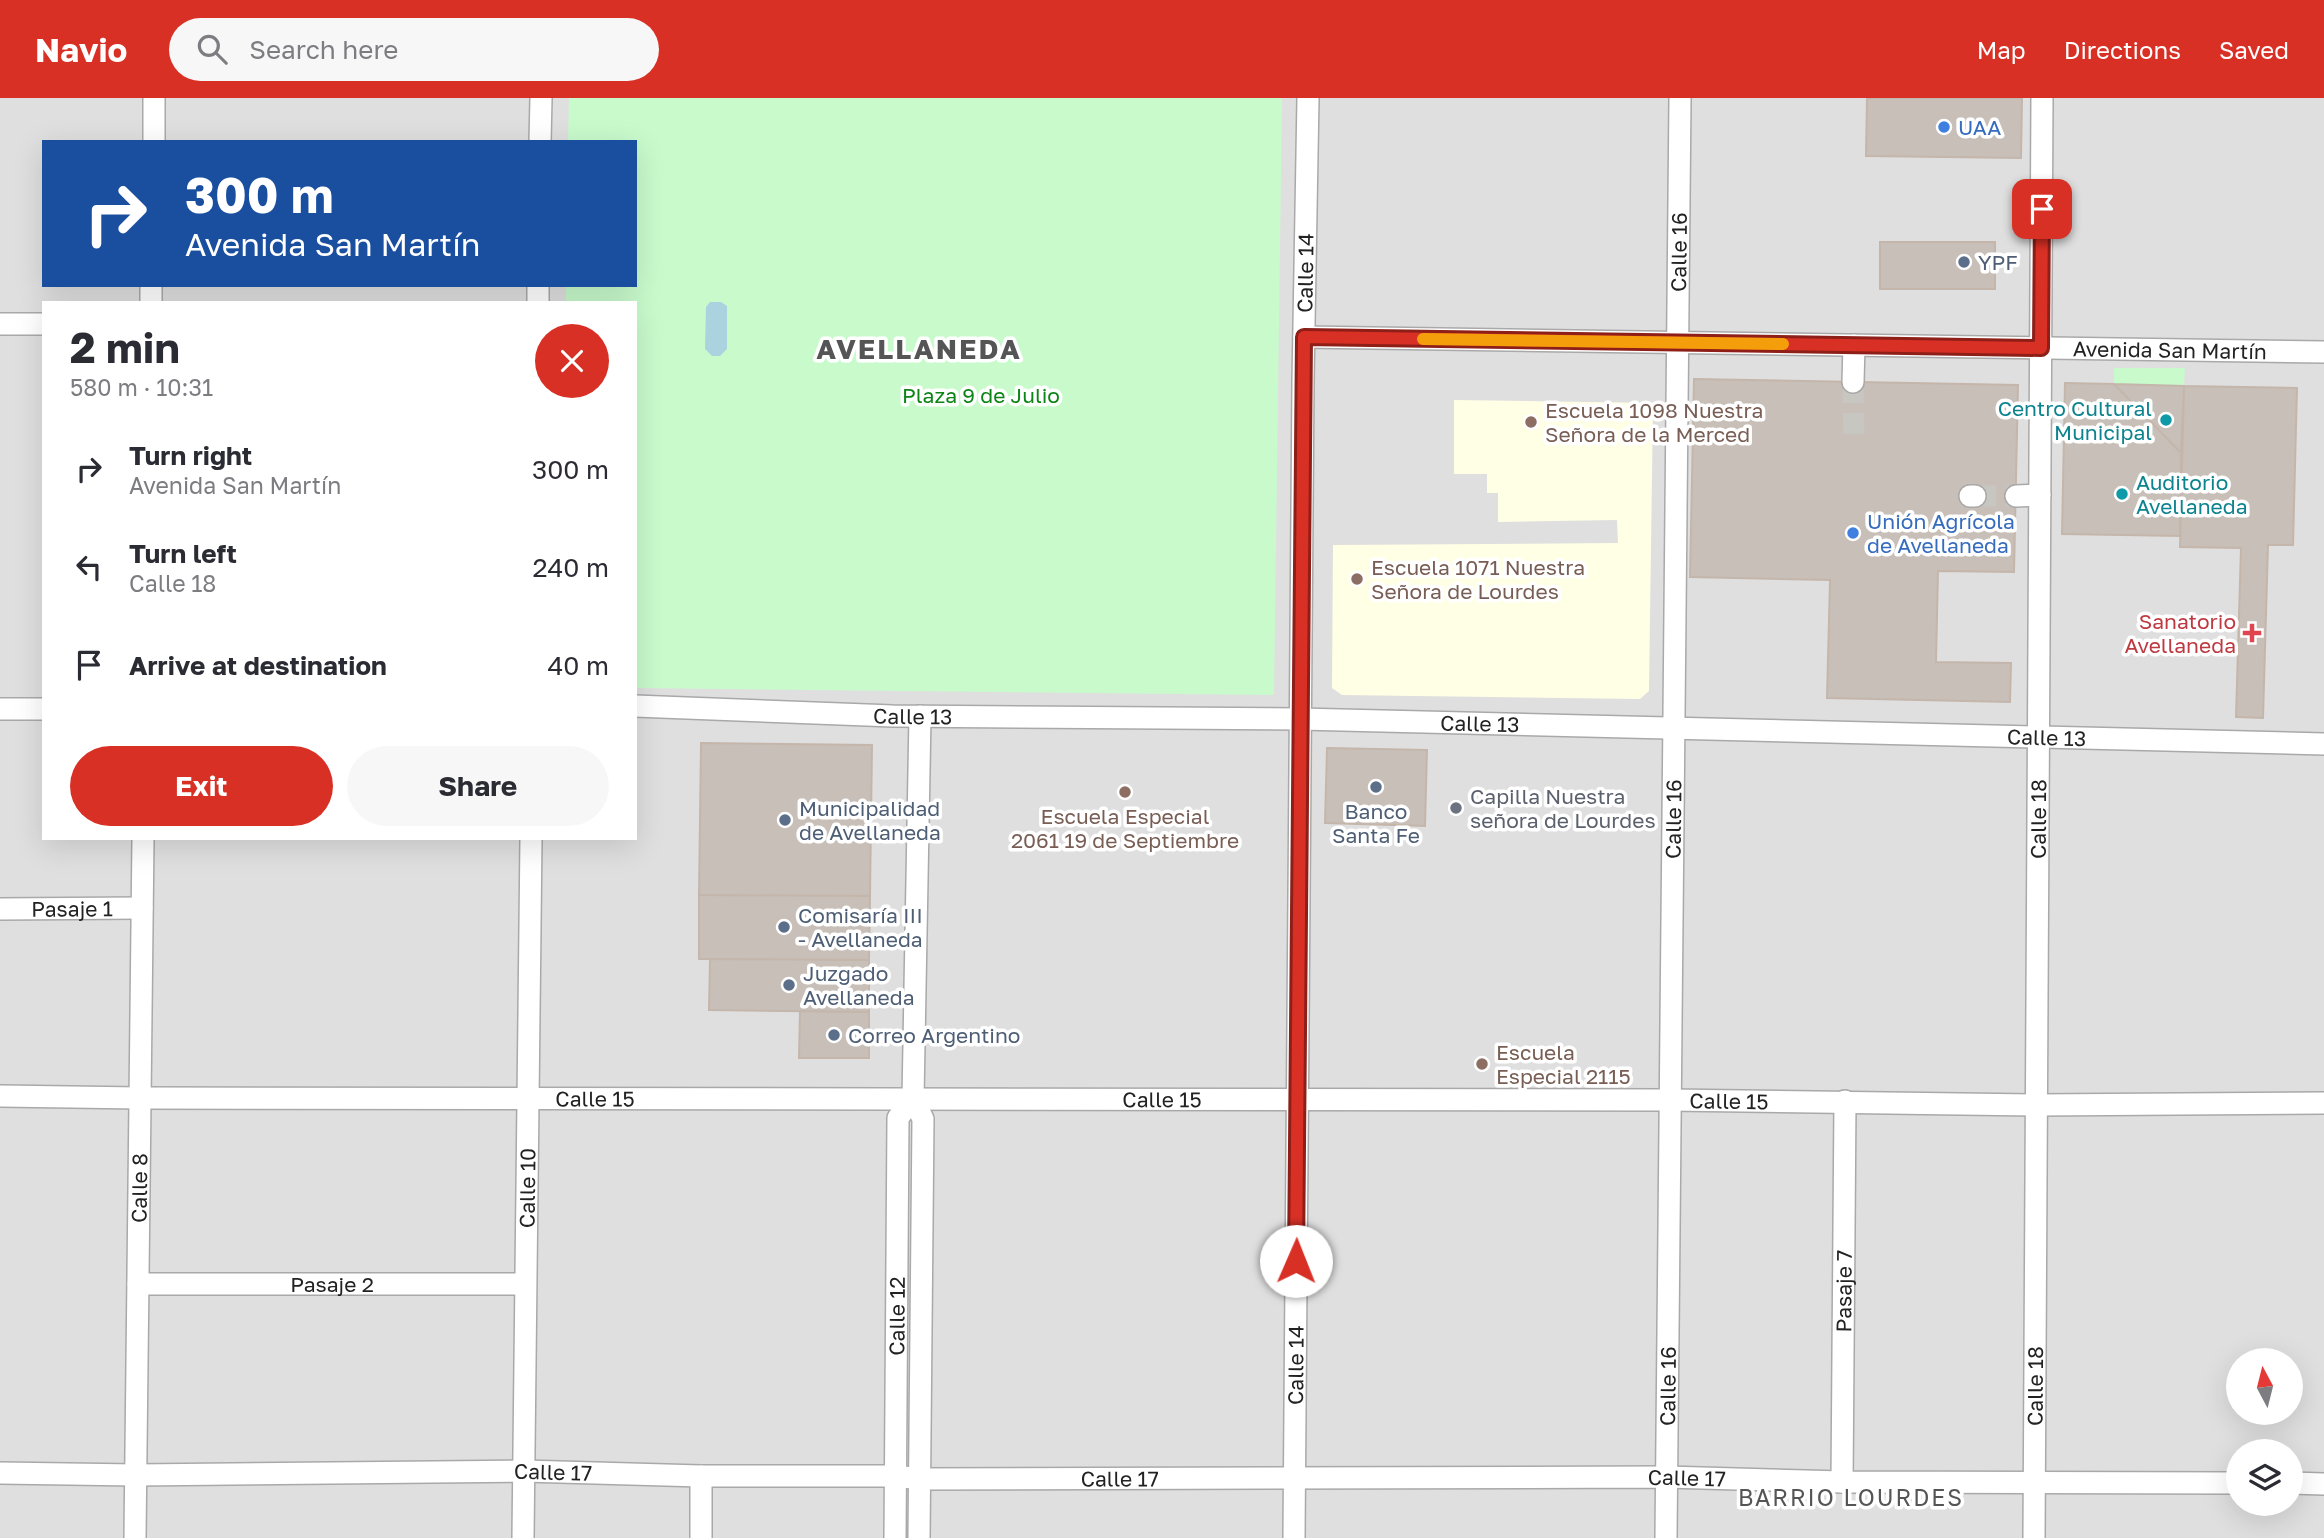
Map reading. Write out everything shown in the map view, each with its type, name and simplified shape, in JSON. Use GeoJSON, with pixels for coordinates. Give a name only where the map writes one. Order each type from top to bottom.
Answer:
{"type":"FeatureCollection","features":[{"type":"Feature","properties":{"kind":"street"},"geometry":{"type":"LineString","coordinates":[[154,140],[155,98]]}},
{"type":"Feature","properties":{"kind":"street"},"geometry":{"type":"LineString","coordinates":[[540,140],[541,98]]}},
{"type":"Feature","properties":{"kind":"street","name":"Calle 14"},"geometry":{"type":"LineString","coordinates":[[1294,1538],[1308,98]]}},
{"type":"Feature","properties":{"kind":"street","name":"Calle 16"},"geometry":{"type":"LineString","coordinates":[[1666,1538],[1680,98]]}},
{"type":"Feature","properties":{"kind":"street","name":"Calle 18"},"geometry":{"type":"LineString","coordinates":[[2034,1538],[2042,98]]}},
{"type":"Feature","properties":{"kind":"street"},"geometry":{"type":"LineString","coordinates":[[0,324],[42,324]]}},
{"type":"Feature","properties":{"kind":"street","name":"Avenida San Martín"},"geometry":{"type":"LineString","coordinates":[[1304,337],[2324,352]]}},
{"type":"Feature","properties":{"kind":"street"},"geometry":{"type":"LineString","coordinates":[[1853,382],[1854,345]]}},
{"type":"Feature","properties":{"kind":"street"},"geometry":{"type":"LineString","coordinates":[[2016,496],[2040,495]]}},
{"type":"Feature","properties":{"kind":"street","name":"Calle 13"},"geometry":{"type":"LineString","coordinates":[[637,706],[920,716],[1674,726],[2324,744]]}},
{"type":"Feature","properties":{"kind":"street"},"geometry":{"type":"LineString","coordinates":[[0,709],[42,709]]}},
{"type":"Feature","properties":{"kind":"street","name":"Calle 12"},"geometry":{"type":"LineString","coordinates":[[919,1538],[923,1119],[913,1098],[920,716]]}},
{"type":"Feature","properties":{"kind":"street","name":"Calle 8"},"geometry":{"type":"LineString","coordinates":[[135,1538],[143,840]]}},
{"type":"Feature","properties":{"kind":"street","name":"Calle 10"},"geometry":{"type":"LineString","coordinates":[[523,1538],[531,840]]}},
{"type":"Feature","properties":{"kind":"street","name":"Pasaje 1"},"geometry":{"type":"LineString","coordinates":[[0,909],[142,908]]}},
{"type":"Feature","properties":{"kind":"street","name":"Calle 15"},"geometry":{"type":"LineString","coordinates":[[0,1096],[1670,1100],[2036,1105],[2324,1103]]}},
{"type":"Feature","properties":{"kind":"street","name":"Calle 12"},"geometry":{"type":"LineString","coordinates":[[895,1538],[898,1118],[913,1098]]}},
{"type":"Feature","properties":{"kind":"street","name":"Pasaje 7"},"geometry":{"type":"LineString","coordinates":[[1842,1482],[1845,1101]]}},
{"type":"Feature","properties":{"kind":"street","name":"Pasaje 2"},"geometry":{"type":"LineString","coordinates":[[138,1284],[525,1284]]}},
{"type":"Feature","properties":{"kind":"street","name":"Calle 17"},"geometry":{"type":"LineString","coordinates":[[0,1473],[136,1475],[524,1471],[701,1476],[895,1476],[920,1479],[1667,1477],[1842,1482],[2226,1483]]}},
{"type":"Feature","properties":{"kind":"street"},"geometry":{"type":"LineString","coordinates":[[701,1476],[701,1538]]}},
{"type":"Feature","properties":{"kind":"street"},"geometry":{"type":"LineString","coordinates":[[2303,1483],[2324,1484]]}},
{"type":"Feature","properties":{"kind":"shaded area"},"geometry":{"type":"Polygon","coordinates":[[[0,98],[2324,98],[2324,1538],[0,1538],[0,98]]]}},
{"type":"Feature","properties":{"kind":"shaded area"},"geometry":{"type":"Polygon","coordinates":[[[1454,400],[1653,403],[1649,691],[1640,699],[1342,695],[1332,688],[1333,545],[1618,543],[1617,520],[1498,522],[1498,493],[1487,493],[1487,474],[1454,474],[1454,400]]]}},
{"type":"Feature","properties":{"kind":"green space","name":"Plaza 9 de Julio"},"geometry":{"type":"Polygon","coordinates":[[[569,98],[1282,98],[1274,695],[637,688],[637,301],[566,301],[566,287],[637,287],[637,140],[568,140],[569,98]]]}},
{"type":"Feature","properties":{"kind":"green space"},"geometry":{"type":"Polygon","coordinates":[[[2114,368],[2185,368],[2184,386],[2114,384],[2114,368]]]}},
{"type":"Feature","properties":{"kind":"water"},"geometry":{"type":"Polygon","coordinates":[[[710,302],[721,302],[727,306],[727,349],[720,356],[712,356],[705,349],[706,307],[710,302]]]}},
{"type":"Feature","properties":{"kind":"building","name":"UAA"},"geometry":{"type":"Polygon","coordinates":[[[1867,98],[2022,98],[2021,158],[1866,156],[1867,98]]]}},
{"type":"Feature","properties":{"kind":"building"},"geometry":{"type":"Polygon","coordinates":[[[1880,242],[1995,242],[1995,289],[1880,289],[1880,242]]]}},
{"type":"Feature","properties":{"kind":"building","name":"Unión Agrícola de Avellaneda"},"geometry":{"type":"Polygon","coordinates":[[[1694,379],[2018,385],[2014,572],[1938,571],[1936,662],[2011,663],[2010,702],[1827,698],[1830,580],[1690,577],[1694,379]]]}},
{"type":"Feature","properties":{"kind":"building","name":"Auditorio Avellaneda"},"geometry":{"type":"Polygon","coordinates":[[[2065,383],[2114,384],[2181,453],[2180,536],[2062,534],[2065,383]]]}},
{"type":"Feature","properties":{"kind":"building","name":"Centro Cultural Municipal"},"geometry":{"type":"Polygon","coordinates":[[[2114,384],[2184,386],[2181,453],[2114,384]]]}},
{"type":"Feature","properties":{"kind":"building","name":"Sanatorio Avellaneda"},"geometry":{"type":"Polygon","coordinates":[[[2184,386],[2297,388],[2293,545],[2268,545],[2263,718],[2236,717],[2241,548],[2180,547],[2184,386]]]}},
{"type":"Feature","properties":{"kind":"building","name":"Municipalidad de Avellaneda"},"geometry":{"type":"Polygon","coordinates":[[[701,743],[872,745],[870,896],[699,895],[701,743]]]}},
{"type":"Feature","properties":{"kind":"building","name":"Banco Santa Fe"},"geometry":{"type":"Polygon","coordinates":[[[1327,748],[1427,750],[1425,826],[1325,823],[1327,748]]]}},
{"type":"Feature","properties":{"kind":"building","name":"Comisaría III - Avellaneda"},"geometry":{"type":"Polygon","coordinates":[[[699,895],[870,896],[869,960],[699,959],[699,895]]]}},
{"type":"Feature","properties":{"kind":"building","name":"Juzgado Avellaneda"},"geometry":{"type":"Polygon","coordinates":[[[710,959],[869,960],[869,1012],[709,1010],[710,959]]]}},
{"type":"Feature","properties":{"kind":"building","name":"Correo Argentino"},"geometry":{"type":"Polygon","coordinates":[[[800,1011],[869,1012],[869,1058],[799,1058],[800,1011]]]}},
{"type":"Feature","properties":{"kind":"tunnel"},"geometry":{"type":"LineString","coordinates":[[1853,382],[1854,434]]}},
{"type":"Feature","properties":{"kind":"tunnel"},"geometry":{"type":"LineString","coordinates":[[1975,496],[2016,496]]}},
{"type":"Feature","properties":{"kind":"slow traffic"},"geometry":{"type":"LineString","coordinates":[[1423,339],[1783,344]]}},
{"type":"Feature","properties":{"kind":"place","name":"UAA"},"geometry":{"type":"Point","coordinates":[1944,127]}},
{"type":"Feature","properties":{"kind":"place","name":"YPF"},"geometry":{"type":"Point","coordinates":[1964,262]}},
{"type":"Feature","properties":{"kind":"place","name":"Centro Cultural Municipal"},"geometry":{"type":"Point","coordinates":[2166,420]}},
{"type":"Feature","properties":{"kind":"place","name":"Escuela 1098 Nuestra Señora de la Merced"},"geometry":{"type":"Point","coordinates":[1531,422]}},
{"type":"Feature","properties":{"kind":"place","name":"Auditorio Avellaneda"},"geometry":{"type":"Point","coordinates":[2122,494]}},
{"type":"Feature","properties":{"kind":"place","name":"Unión Agrícola de Avellaneda"},"geometry":{"type":"Point","coordinates":[1853,533]}},
{"type":"Feature","properties":{"kind":"place","name":"Escuela 1071 Nuestra Señora de Lourdes"},"geometry":{"type":"Point","coordinates":[1357,579]}},
{"type":"Feature","properties":{"kind":"place","name":"Sanatorio Avellaneda"},"geometry":{"type":"Point","coordinates":[2252,633]}},
{"type":"Feature","properties":{"kind":"place","name":"Banco Santa Fe"},"geometry":{"type":"Point","coordinates":[1376,787]}},
{"type":"Feature","properties":{"kind":"place","name":"Escuela Especial 2061 19 de Septiembre"},"geometry":{"type":"Point","coordinates":[1125,792]}},
{"type":"Feature","properties":{"kind":"place","name":"Capilla Nuestra señora de Lourdes"},"geometry":{"type":"Point","coordinates":[1456,808]}},
{"type":"Feature","properties":{"kind":"place","name":"Municipalidad de Avellaneda"},"geometry":{"type":"Point","coordinates":[785,820]}},
{"type":"Feature","properties":{"kind":"place","name":"Comisaría III - Avellaneda"},"geometry":{"type":"Point","coordinates":[784,927]}},
{"type":"Feature","properties":{"kind":"place","name":"Juzgado Avellaneda"},"geometry":{"type":"Point","coordinates":[789,985]}},
{"type":"Feature","properties":{"kind":"place","name":"Correo Argentino"},"geometry":{"type":"Point","coordinates":[834,1035]}},
{"type":"Feature","properties":{"kind":"place","name":"Escuela Especial 2115"},"geometry":{"type":"Point","coordinates":[1482,1064]}},
{"type":"Feature","properties":{"kind":"district","name":"AVELLANEDA"},"geometry":{"type":"Point","coordinates":[919,348]}},
{"type":"Feature","properties":{"kind":"district","name":"BARRIO LOURDES"},"geometry":{"type":"Point","coordinates":[1851,1497]}},
{"type":"Feature","properties":{"kind":"route"},"geometry":{"type":"LineString","coordinates":[[1296,1261],[1304,337],[2041,348],[2042,209]]}}]}
